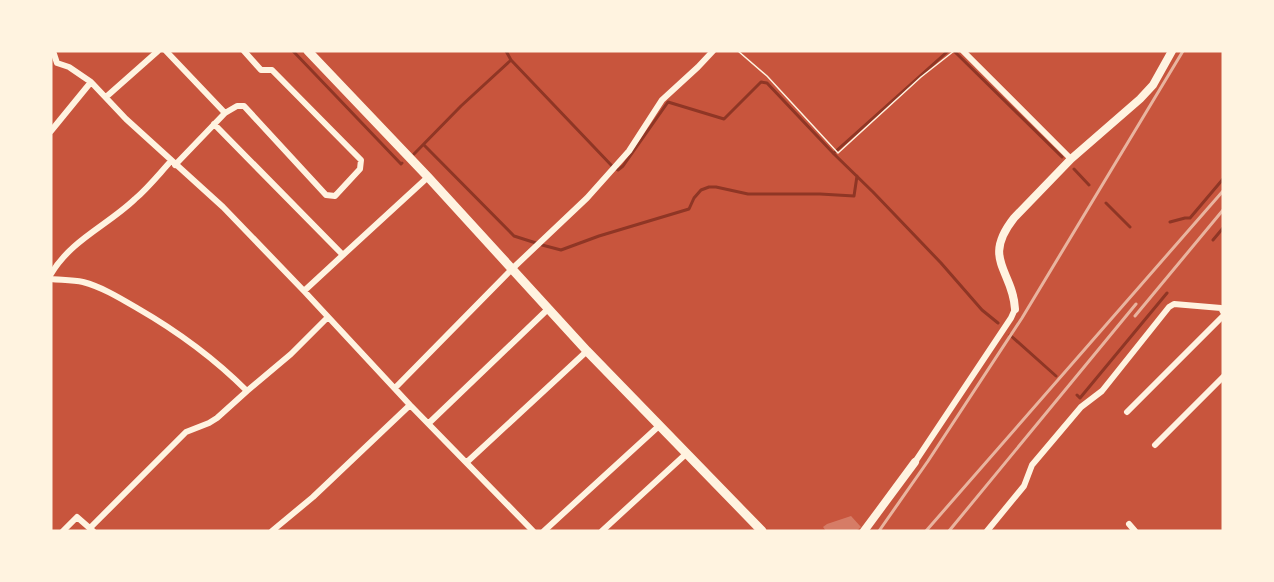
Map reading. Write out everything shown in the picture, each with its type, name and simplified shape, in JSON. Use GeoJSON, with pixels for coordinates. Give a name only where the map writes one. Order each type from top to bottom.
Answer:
{"type":"FeatureCollection","features":[{"type":"Feature","properties":{"kind":"main road"},"geometry":{"type":"LineString","coordinates":[[308,51],[428,177],[587,351],[762,531]]}},
{"type":"Feature","properties":{"kind":"street"},"geometry":{"type":"LineString","coordinates":[[53,51],[57,63],[69,67],[90,82],[126,119],[223,207],[533,531]]}},
{"type":"Feature","properties":{"kind":"street"},"geometry":{"type":"LineString","coordinates":[[106,97],[158,51]]}},
{"type":"Feature","properties":{"kind":"street"},"geometry":{"type":"LineString","coordinates":[[166,51],[225,113]]}},
{"type":"Feature","properties":{"kind":"street"},"geometry":{"type":"LineString","coordinates":[[51,274],[60,260],[86,236],[135,200],[225,113],[237,106],[244,106],[326,195],[335,196],[360,169],[361,160],[272,70],[261,70],[244,51]]}},
{"type":"Feature","properties":{"kind":"street"},"geometry":{"type":"LineString","coordinates":[[395,388],[512,269],[559,226],[615,167],[629,151],[662,100],[713,51]]}},
{"type":"Feature","properties":{"kind":"street"},"geometry":{"type":"LineString","coordinates":[[963,51],[1071,159]]}},
{"type":"Feature","properties":{"kind":"street"},"geometry":{"type":"LineString","coordinates":[[864,531],[915,462],[1011,318],[1015,309],[1015,301],[1000,265],[999,250],[1004,233],[1014,218],[1071,159],[1153,85],[1172,51]]}},
{"type":"Feature","properties":{"kind":"street"},"geometry":{"type":"LineString","coordinates":[[51,131],[90,82]]}},
{"type":"Feature","properties":{"kind":"street"},"geometry":{"type":"LineString","coordinates":[[214,124],[343,255]]}},
{"type":"Feature","properties":{"kind":"street"},"geometry":{"type":"LineString","coordinates":[[304,291],[428,177]]}},
{"type":"Feature","properties":{"kind":"street"},"geometry":{"type":"LineString","coordinates":[[51,279],[82,282],[110,292],[156,319],[203,351],[246,391]]}},
{"type":"Feature","properties":{"kind":"street"},"geometry":{"type":"LineString","coordinates":[[987,531],[1024,486],[1032,465],[1081,408],[1102,391],[1169,307],[1174,304],[1221,308],[1223,314],[1127,412]]}},
{"type":"Feature","properties":{"kind":"street"},"geometry":{"type":"LineString","coordinates":[[429,423],[548,309]]}},
{"type":"Feature","properties":{"kind":"street"},"geometry":{"type":"LineString","coordinates":[[63,531],[77,517],[92,529],[186,432],[217,418],[291,354],[328,317]]}},
{"type":"Feature","properties":{"kind":"street"},"geometry":{"type":"LineString","coordinates":[[466,462],[587,351]]}},
{"type":"Feature","properties":{"kind":"street"},"geometry":{"type":"LineString","coordinates":[[1155,445],[1223,377]]}},
{"type":"Feature","properties":{"kind":"street"},"geometry":{"type":"LineString","coordinates":[[272,531],[313,497],[410,405]]}},
{"type":"Feature","properties":{"kind":"street"},"geometry":{"type":"LineString","coordinates":[[544,531],[660,425]]}},
{"type":"Feature","properties":{"kind":"street"},"geometry":{"type":"LineString","coordinates":[[602,531],[687,453]]}},
{"type":"Feature","properties":{"kind":"street"},"geometry":{"type":"LineString","coordinates":[[1129,524],[1135,531]]}},
{"type":"Feature","properties":{"kind":"path"},"geometry":{"type":"LineString","coordinates":[[738,51],[767,76],[838,153],[921,77],[954,51]]}},
{"type":"Feature","properties":{"kind":"building"},"geometry":{"type":"Polygon","coordinates":[[[851,516],[861,527],[856,531],[826,531],[823,527],[827,524],[851,516]]]}},
{"type":"Feature","properties":{"kind":"waterway"},"geometry":{"type":"LineString","coordinates":[[293,51],[402,163]]}},
{"type":"Feature","properties":{"kind":"waterway"},"geometry":{"type":"LineString","coordinates":[[506,51],[511,60],[618,170],[668,102],[724,119],[761,82],[767,83],[941,263],[982,310],[998,323]]}},
{"type":"Feature","properties":{"kind":"waterway"},"geometry":{"type":"LineString","coordinates":[[835,152],[948,51]]}},
{"type":"Feature","properties":{"kind":"waterway"},"geometry":{"type":"LineString","coordinates":[[954,51],[1062,157]]}},
{"type":"Feature","properties":{"kind":"waterway"},"geometry":{"type":"LineString","coordinates":[[414,154],[511,60]]}},
{"type":"Feature","properties":{"kind":"waterway"},"geometry":{"type":"LineString","coordinates":[[424,145],[514,236],[536,243]]}},
{"type":"Feature","properties":{"kind":"waterway"},"geometry":{"type":"LineString","coordinates":[[1074,169],[1089,185]]}},
{"type":"Feature","properties":{"kind":"waterway"},"geometry":{"type":"LineString","coordinates":[[542,245],[561,250],[689,209],[701,190],[709,187],[748,194],[854,196],[857,176]]}},
{"type":"Feature","properties":{"kind":"waterway"},"geometry":{"type":"LineString","coordinates":[[1170,222],[1190,218],[1223,179]]}},
{"type":"Feature","properties":{"kind":"waterway"},"geometry":{"type":"LineString","coordinates":[[1106,203],[1130,227]]}},
{"type":"Feature","properties":{"kind":"waterway"},"geometry":{"type":"LineString","coordinates":[[1213,240],[1223,228]]}},
{"type":"Feature","properties":{"kind":"waterway"},"geometry":{"type":"LineString","coordinates":[[1077,395],[1080,398],[1167,293]]}},
{"type":"Feature","properties":{"kind":"waterway"},"geometry":{"type":"LineString","coordinates":[[1010,335],[1056,376]]}},
{"type":"Feature","properties":{"kind":"railway"},"geometry":{"type":"LineString","coordinates":[[879,531],[1022,318],[1183,51]]}},
{"type":"Feature","properties":{"kind":"railway"},"geometry":{"type":"LineString","coordinates":[[926,531],[1223,191]]}},
{"type":"Feature","properties":{"kind":"railway"},"geometry":{"type":"LineString","coordinates":[[1135,316],[1223,210]]}},
{"type":"Feature","properties":{"kind":"railway"},"geometry":{"type":"LineString","coordinates":[[949,531],[1136,304]]}}]}
